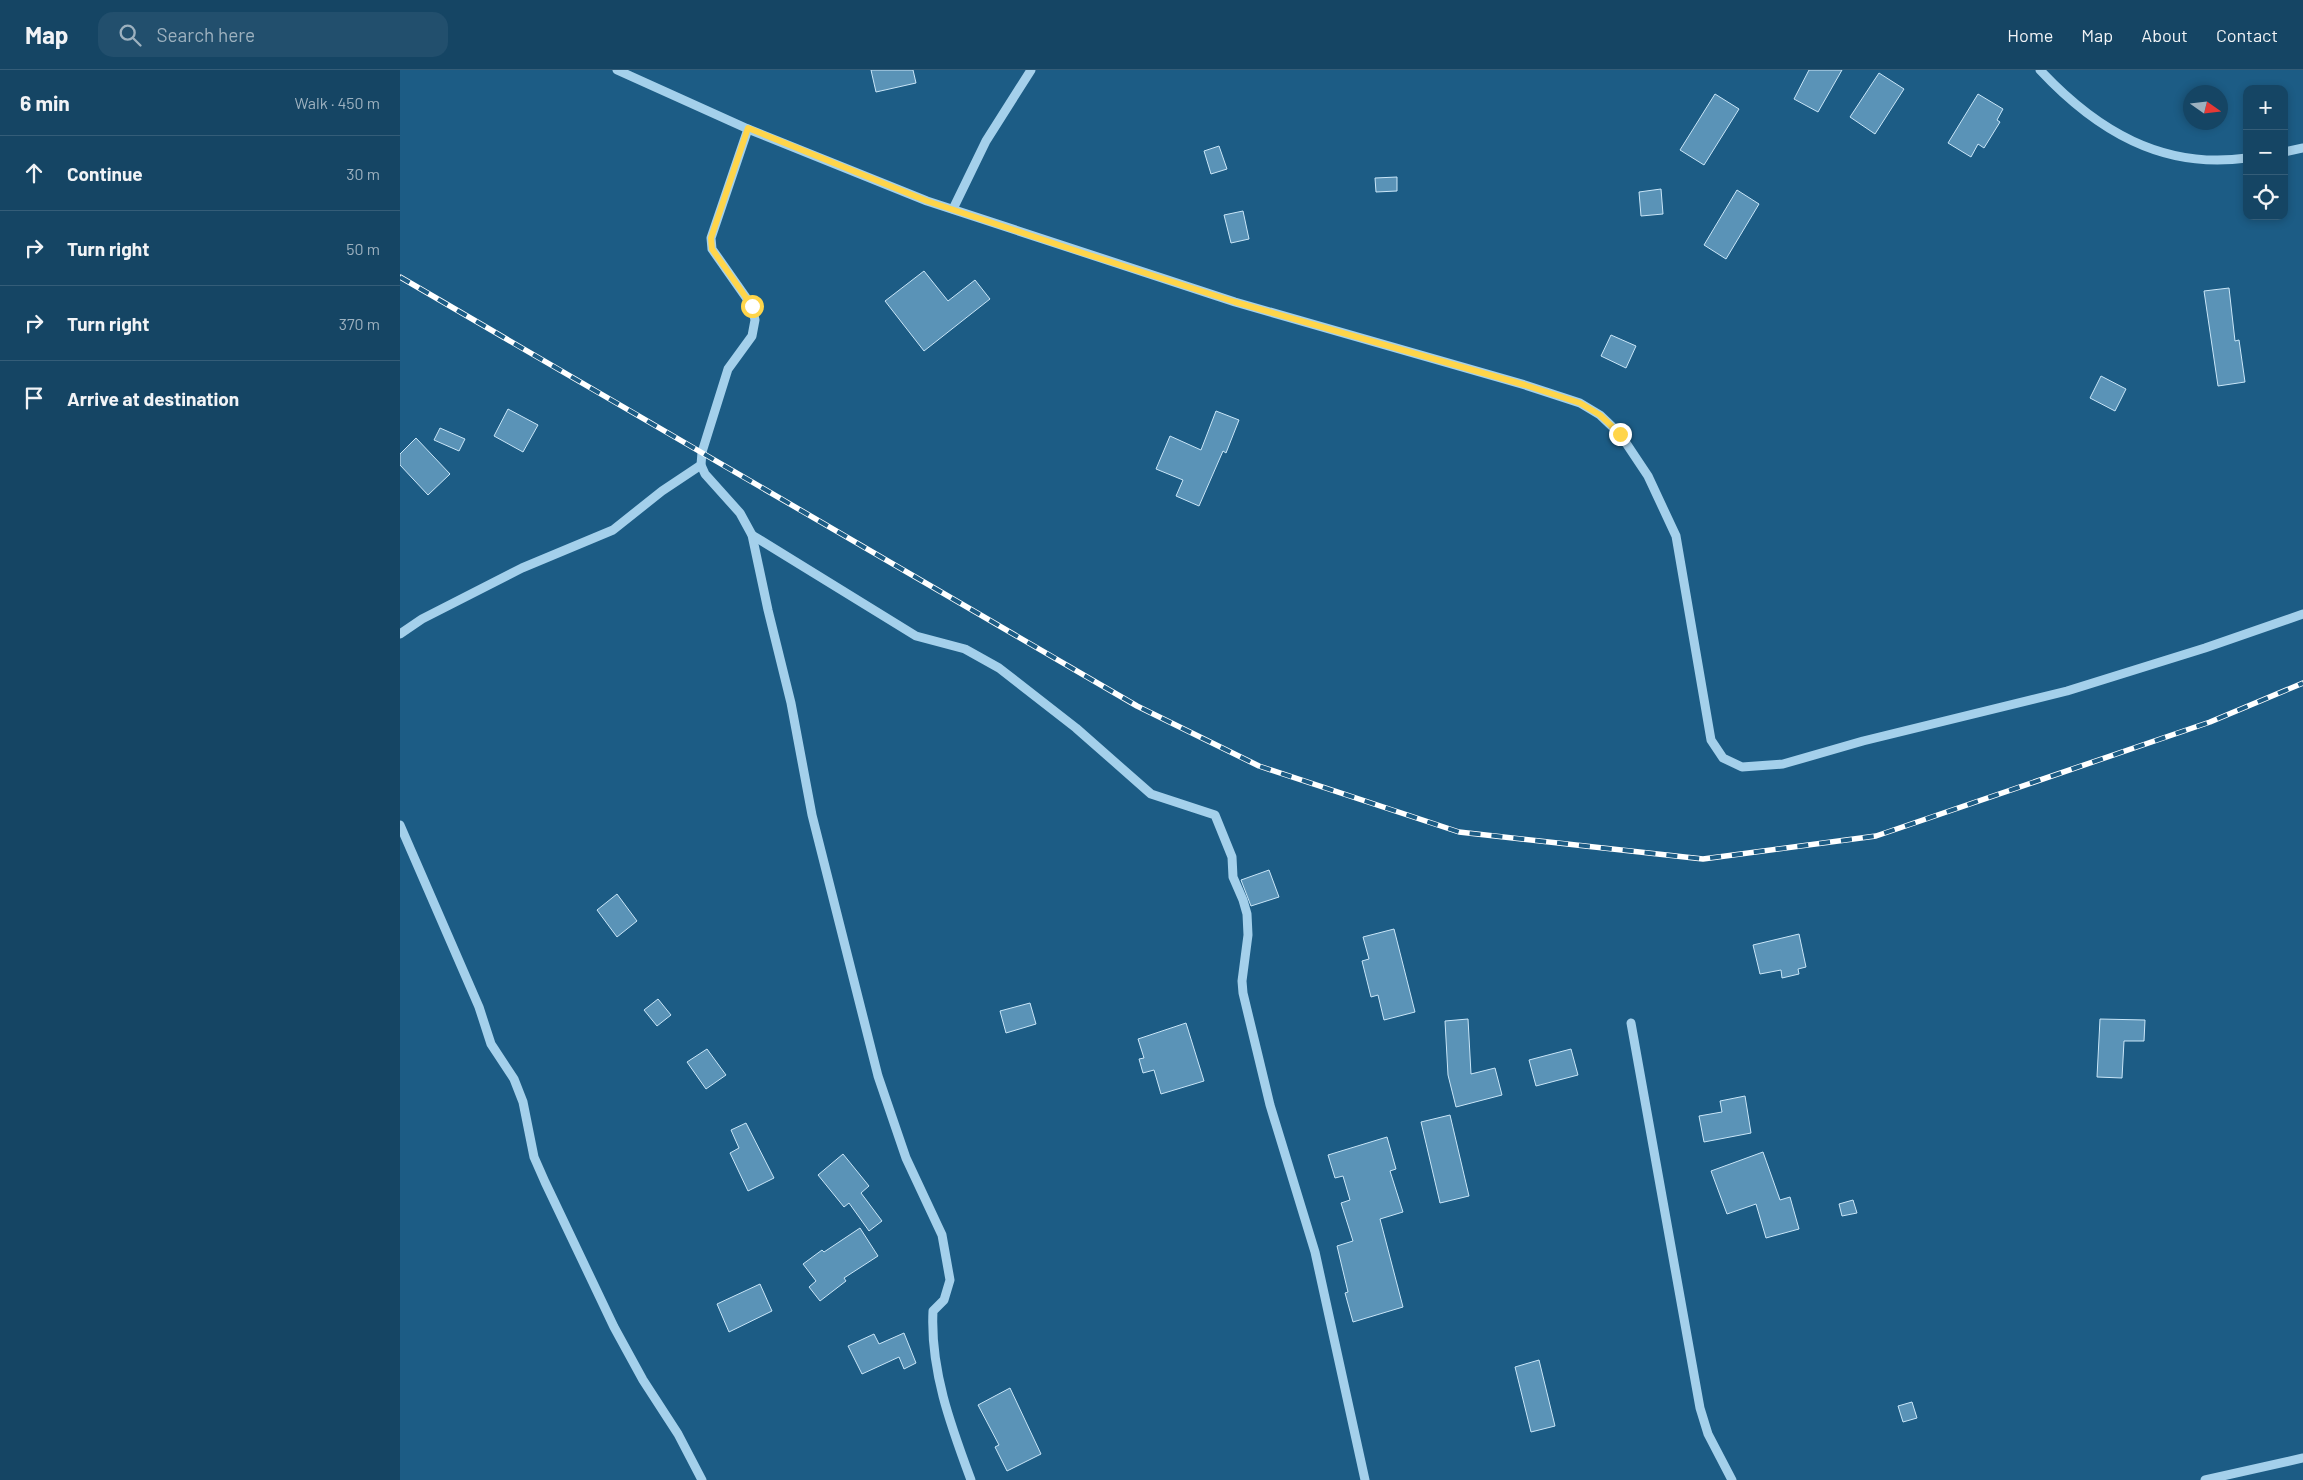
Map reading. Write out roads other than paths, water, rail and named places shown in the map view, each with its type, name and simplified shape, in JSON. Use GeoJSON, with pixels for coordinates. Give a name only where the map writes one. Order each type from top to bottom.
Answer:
{"type":"FeatureCollection","features":[{"type":"Feature","properties":{"kind":"street"},"geometry":{"type":"LineString","coordinates":[[617,70],[748,128],[953,209],[1235,302],[1525,385],[1580,403],[1600,415],[1620,434],[1648,476],[1676,536],[1711,740],[1723,758],[1742,767],[1783,764],[1863,741],[2067,691],[2205,648],[2303,614]]}},
{"type":"Feature","properties":{"kind":"street"},"geometry":{"type":"LineString","coordinates":[[953,209],[986,141],[1031,70]]}},
{"type":"Feature","properties":{"kind":"street"},"geometry":{"type":"LineString","coordinates":[[2040,70],[2057,88],[2099,123],[2133,142],[2185,159],[2222,161],[2243,158]]}},
{"type":"Feature","properties":{"kind":"street"},"geometry":{"type":"LineString","coordinates":[[748,128],[711,238],[712,249],[752,306],[755,320],[752,336],[728,369],[702,452],[700,465],[713,485],[740,512],[752,535],[791,703],[812,815],[878,1076],[906,1158],[942,1235],[950,1280],[944,1300],[934,1311],[932,1329],[945,1408],[971,1480]]}},
{"type":"Feature","properties":{"kind":"street"},"geometry":{"type":"LineString","coordinates":[[2288,151],[2303,148]]}},
{"type":"Feature","properties":{"kind":"street"},"geometry":{"type":"LineString","coordinates":[[400,634],[422,619],[522,568],[613,530],[662,491],[700,465]]}},
{"type":"Feature","properties":{"kind":"street"},"geometry":{"type":"LineString","coordinates":[[752,535],[916,636],[965,649],[998,668],[1076,728],[1151,794],[1215,815],[1232,857],[1233,877],[1244,900],[1247,914],[1248,935],[1242,981],[1243,993],[1270,1105],[1315,1252],[1365,1480]]}},
{"type":"Feature","properties":{"kind":"street"},"geometry":{"type":"LineString","coordinates":[[400,825],[479,1006],[491,1044],[514,1079],[523,1102],[534,1157],[545,1182],[614,1327],[702,1480]]}},
{"type":"Feature","properties":{"kind":"street"},"geometry":{"type":"LineString","coordinates":[[1631,1022],[1700,1408],[1708,1434],[1732,1480]]}},
{"type":"Feature","properties":{"kind":"street"},"geometry":{"type":"LineString","coordinates":[[2205,1480],[2303,1458]]}},
{"type":"Feature","properties":{"kind":"railway"},"geometry":{"type":"LineString","coordinates":[[400,277],[1137,706],[1259,766],[1459,832],[1703,859],[1876,836],[2210,722],[2303,683]]}}]}
